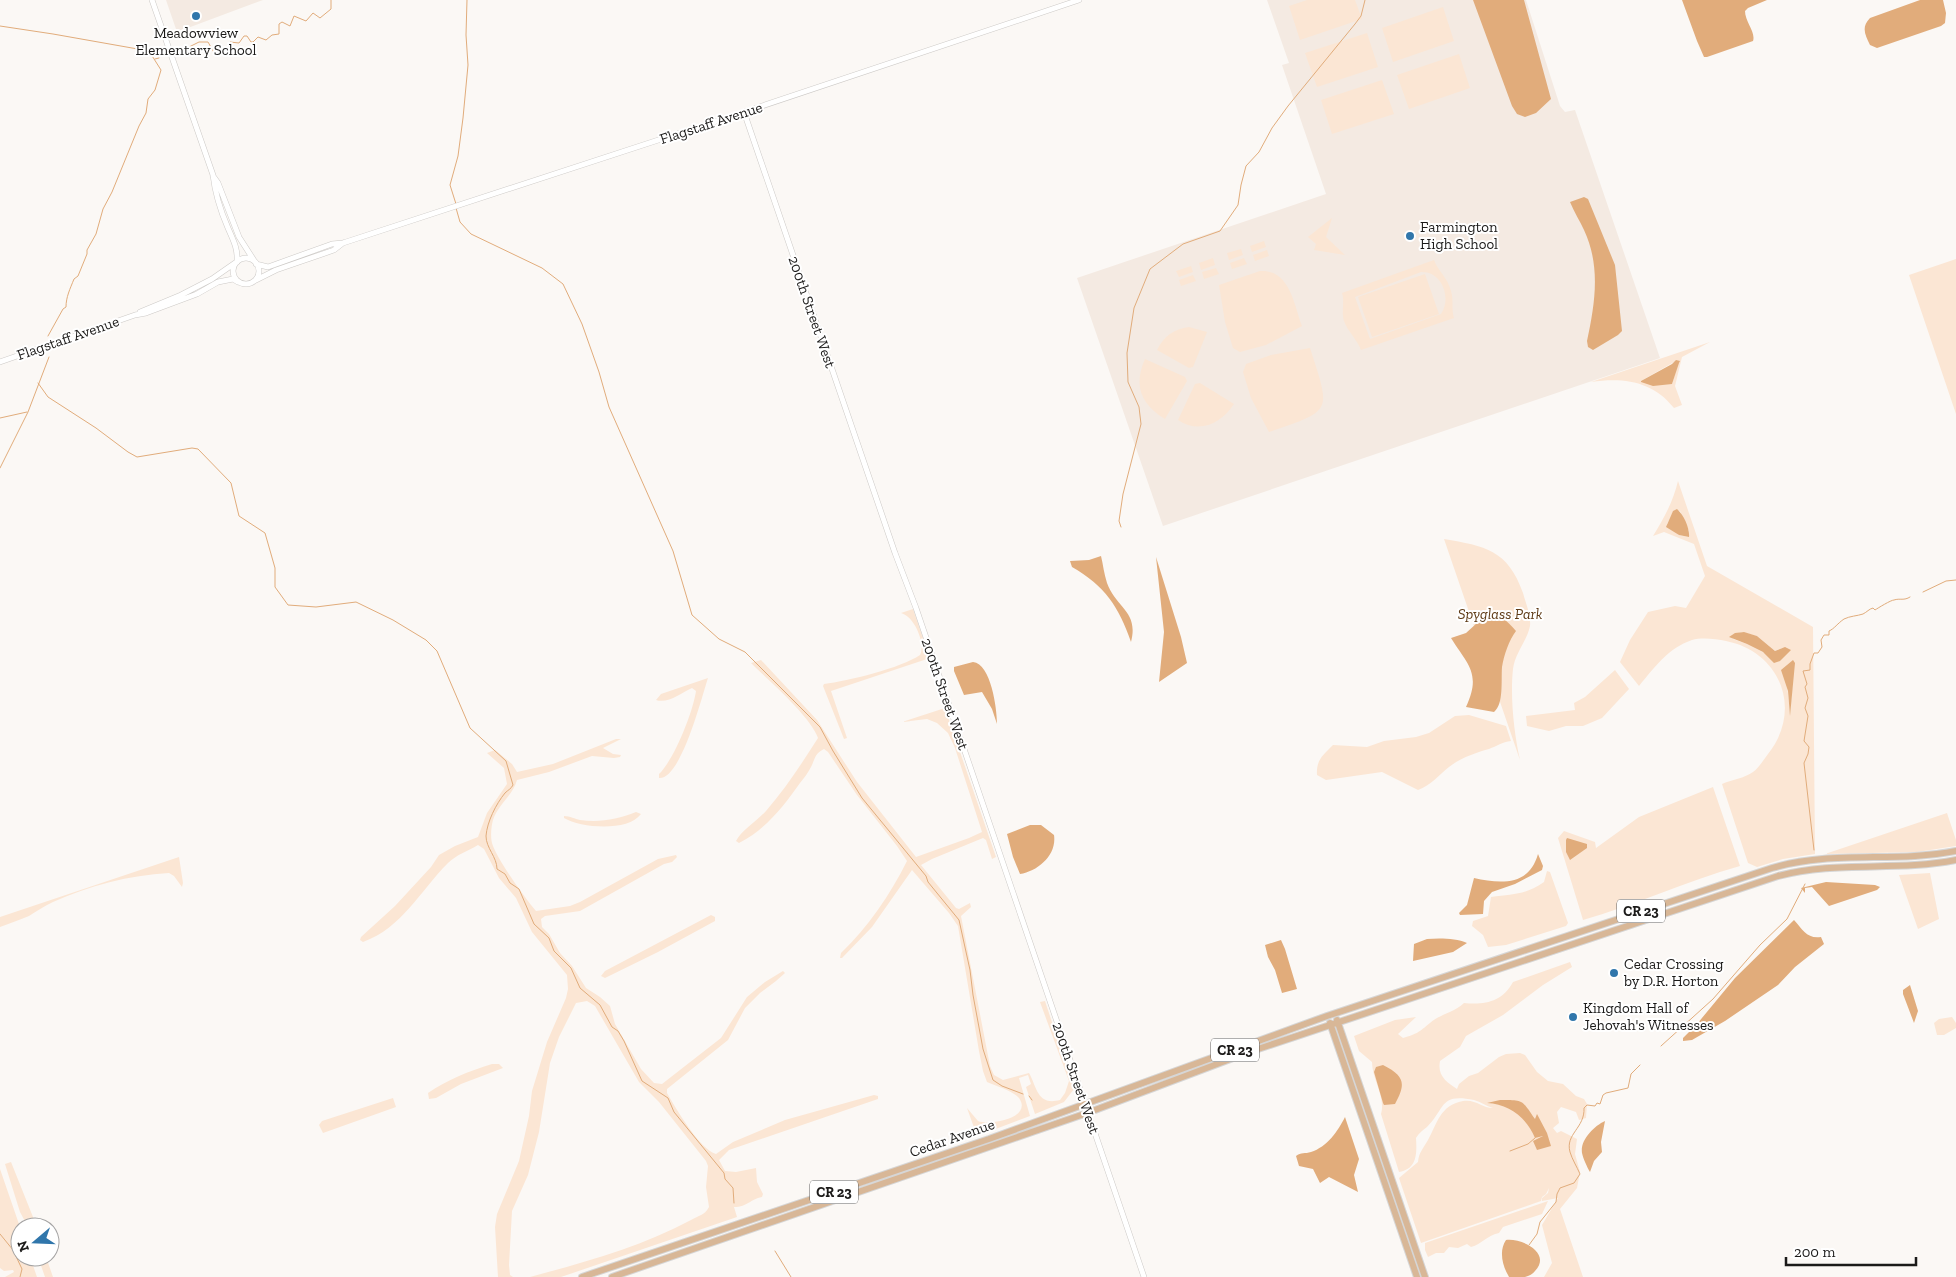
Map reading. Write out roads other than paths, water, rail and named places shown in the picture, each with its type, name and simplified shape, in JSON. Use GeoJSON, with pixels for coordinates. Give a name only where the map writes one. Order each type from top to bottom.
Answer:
{"type":"FeatureCollection","features":[{"type":"Feature","properties":{"kind":"highway"},"geometry":{"type":"LineString","coordinates":[[839,1190],[842,1198]]}},
{"type":"Feature","properties":{"kind":"main road","name":"CR 23"},"geometry":{"type":"LineString","coordinates":[[1328,1016],[1780,865],[1817,859],[1929,855],[1956,851]]}},
{"type":"Feature","properties":{"kind":"main road","name":"CR 23"},"geometry":{"type":"LineString","coordinates":[[1337,1022],[1787,873],[1826,867],[1920,865],[1956,860]]}},
{"type":"Feature","properties":{"kind":"main road"},"geometry":{"type":"LineString","coordinates":[[1335,1014],[1425,1277]]}},
{"type":"Feature","properties":{"kind":"main road","name":"Cedar Avenue"},"geometry":{"type":"LineString","coordinates":[[582,1277],[989,1139],[1328,1016]]}},
{"type":"Feature","properties":{"kind":"main road"},"geometry":{"type":"LineString","coordinates":[[1328,1016],[1417,1277]]}},
{"type":"Feature","properties":{"kind":"main road","name":"Cedar Avenue"},"geometry":{"type":"LineString","coordinates":[[612,1277],[1088,1113],[1249,1052],[1337,1022]]}},
{"type":"Feature","properties":{"kind":"street"},"geometry":{"type":"LineString","coordinates":[[152,0],[213,175],[240,237],[259,272],[256,280],[248,284],[238,282],[233,272],[236,262],[236,245],[214,187],[213,175]]}},
{"type":"Feature","properties":{"kind":"street","name":"Flagstaff Avenue"},"geometry":{"type":"LineString","coordinates":[[255,263],[268,267],[334,250],[343,243],[1078,0]]}},
{"type":"Feature","properties":{"kind":"street","name":"200th Street West"},"geometry":{"type":"LineString","coordinates":[[744,112],[895,553],[916,608],[1144,1277]]}},
{"type":"Feature","properties":{"kind":"street"},"geometry":{"type":"LineString","coordinates":[[236,262],[248,258],[255,263]]}},
{"type":"Feature","properties":{"kind":"street","name":"Flagstaff Avenue"},"geometry":{"type":"LineString","coordinates":[[256,280],[293,261]]}},
{"type":"Feature","properties":{"kind":"street","name":"Flagstaff Avenue"},"geometry":{"type":"LineString","coordinates":[[0,362],[135,315],[212,279],[236,262]]}},
{"type":"Feature","properties":{"kind":"street","name":"Flagstaff Avenue"},"geometry":{"type":"LineString","coordinates":[[135,315],[146,313],[187,298],[218,282],[233,278],[238,282]]}},
{"type":"Feature","properties":{"kind":"waterway"},"geometry":{"type":"LineString","coordinates":[[181,51],[199,42],[208,42],[216,56],[227,50],[230,42],[239,43],[244,36],[247,36],[251,42],[258,37],[266,40],[272,35],[279,34],[279,24],[282,22],[290,26],[294,16],[306,21],[313,13],[320,18],[331,9],[331,0]]}},
{"type":"Feature","properties":{"kind":"waterway"},"geometry":{"type":"LineString","coordinates":[[456,204],[450,185],[458,156],[468,65],[466,35],[467,0]]}},
{"type":"Feature","properties":{"kind":"waterway"},"geometry":{"type":"LineString","coordinates":[[1121,527],[1119,521],[1123,494],[1141,424],[1139,407],[1128,382],[1127,353],[1134,308],[1150,269],[1183,244],[1220,231],[1238,205],[1246,166],[1259,152],[1272,128],[1288,106],[1361,16],[1365,0]]}},
{"type":"Feature","properties":{"kind":"waterway"},"geometry":{"type":"LineString","coordinates":[[0,26],[149,51],[161,70],[155,90],[148,99],[146,113],[103,209],[96,234],[87,250],[78,276],[74,279],[71,286],[67,296],[66,307],[48,336]]}},
{"type":"Feature","properties":{"kind":"waterway"},"geometry":{"type":"LineString","coordinates":[[155,59],[159,58]]}},
{"type":"Feature","properties":{"kind":"waterway"},"geometry":{"type":"LineString","coordinates":[[456,208],[460,222],[471,234],[542,268],[563,284],[582,324],[609,407],[673,551],[692,615],[719,639],[745,652],[820,727],[862,798],[926,876],[928,882],[959,920],[970,970],[983,1049],[993,1080],[1002,1086],[1023,1094]]}},
{"type":"Feature","properties":{"kind":"waterway"},"geometry":{"type":"LineString","coordinates":[[0,468],[28,412],[49,357]]}},
{"type":"Feature","properties":{"kind":"waterway"},"geometry":{"type":"LineString","coordinates":[[38,383],[48,397],[137,457],[192,448],[198,449],[231,483],[239,516],[265,533],[275,568],[275,587],[288,605],[316,607],[356,602],[393,620],[426,640],[437,651],[470,728],[506,761],[513,785],[498,802],[490,819],[486,836],[497,869],[505,874],[510,883],[519,889],[534,924],[549,938],[554,951],[571,968],[580,988],[600,1005],[612,1027],[618,1031],[642,1081],[668,1098],[674,1112],[724,1173],[725,1179],[733,1188],[734,1203]]}},
{"type":"Feature","properties":{"kind":"waterway"},"geometry":{"type":"LineString","coordinates":[[0,418],[27,412]]}},
{"type":"Feature","properties":{"kind":"waterway"},"geometry":{"type":"LineString","coordinates":[[1923,592],[1946,581],[1956,580]]}},
{"type":"Feature","properties":{"kind":"waterway"},"geometry":{"type":"LineString","coordinates":[[1814,850],[1804,763],[1809,747],[1804,741],[1808,716],[1805,708],[1808,698],[1805,687],[1807,684],[1803,671],[1810,670],[1814,653],[1818,653],[1822,647],[1821,640],[1824,635],[1829,635],[1829,631],[1844,619],[1863,614],[1873,608],[1875,610],[1892,600],[1910,597]]}},
{"type":"Feature","properties":{"kind":"waterway"},"geometry":{"type":"LineString","coordinates":[[1661,1046],[1713,999],[1760,945],[1787,919],[1805,884]]}},
{"type":"Feature","properties":{"kind":"waterway"},"geometry":{"type":"LineString","coordinates":[[1529,1245],[1537,1234],[1540,1222],[1556,1202],[1560,1188],[1574,1183],[1580,1174],[1569,1146],[1572,1135],[1582,1121],[1584,1108],[1587,1105],[1595,1106],[1597,1103],[1600,1104],[1603,1095],[1606,1093],[1628,1088],[1631,1074],[1640,1065]]}},
{"type":"Feature","properties":{"kind":"waterway"},"geometry":{"type":"LineString","coordinates":[[1029,1096],[1032,1100]]}},
{"type":"Feature","properties":{"kind":"waterway"},"geometry":{"type":"LineString","coordinates":[[1510,1151],[1528,1144],[1535,1138]]}},
{"type":"Feature","properties":{"kind":"waterway"},"geometry":{"type":"LineString","coordinates":[[0,1234],[13,1250],[22,1269],[20,1277]]}},
{"type":"Feature","properties":{"kind":"waterway"},"geometry":{"type":"LineString","coordinates":[[775,1251],[791,1277]]}},
{"type":"Feature","properties":{"kind":"place","name":"Meadowview Elementary School"},"geometry":{"type":"Point","coordinates":[196,16]}},
{"type":"Feature","properties":{"kind":"place","name":"Farmington High School"},"geometry":{"type":"Point","coordinates":[1410,236]}},
{"type":"Feature","properties":{"kind":"place","name":"Cedar Crossing by D.R. Horton"},"geometry":{"type":"Point","coordinates":[1614,973]}},
{"type":"Feature","properties":{"kind":"place","name":"Kingdom Hall of Jehovah's Witnesses"},"geometry":{"type":"Point","coordinates":[1573,1017]}},
{"type":"Feature","properties":{"kind":"park label","name":"Spyglass Park"},"geometry":{"type":"Point","coordinates":[1500,614]}}]}
